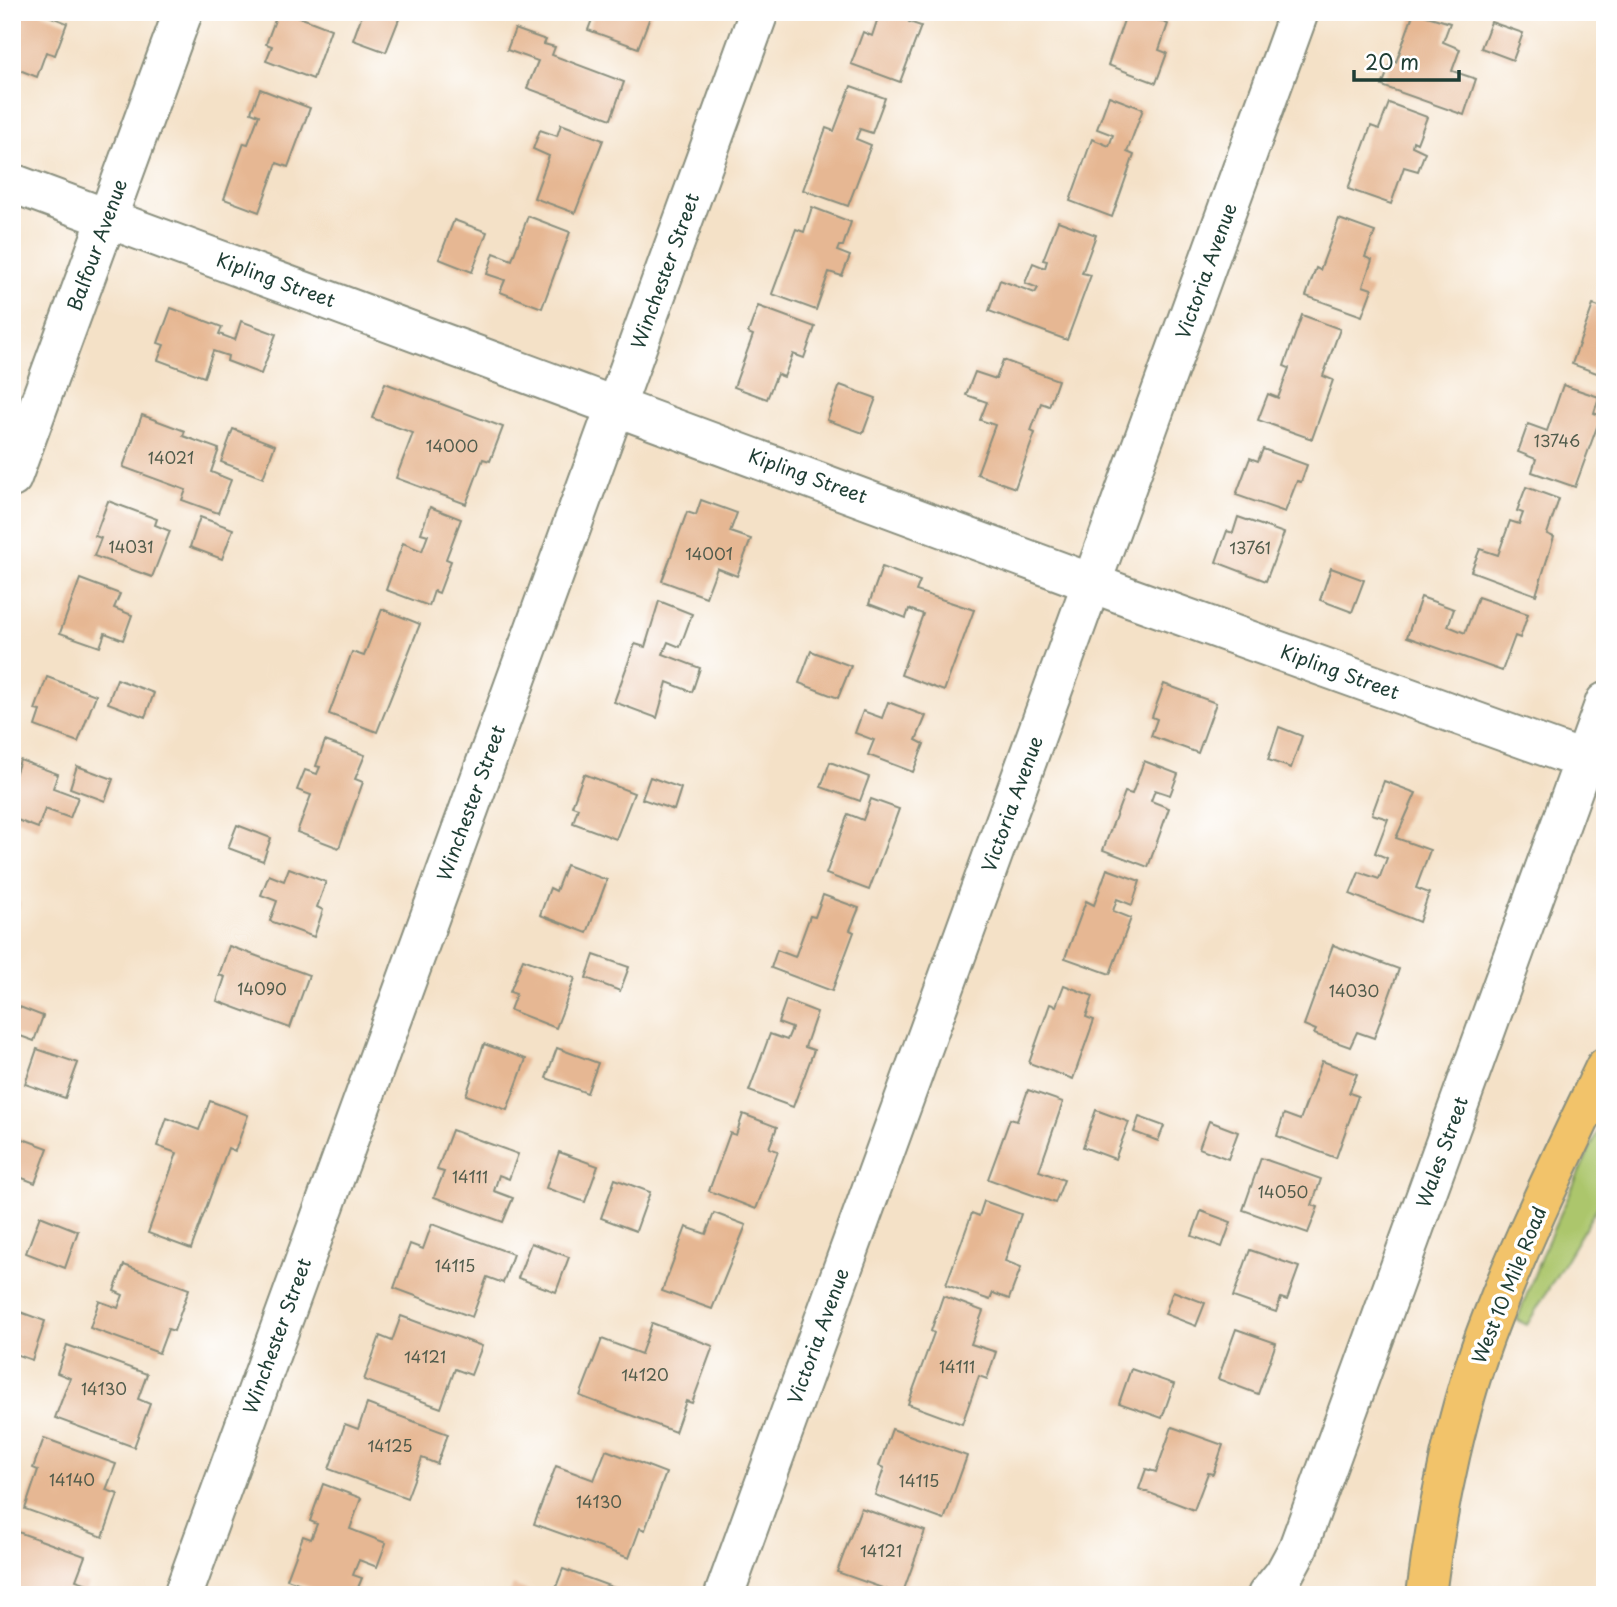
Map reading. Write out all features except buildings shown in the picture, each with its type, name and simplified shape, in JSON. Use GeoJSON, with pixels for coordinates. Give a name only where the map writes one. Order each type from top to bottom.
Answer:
{"type":"FeatureCollection","features":[{"type":"Feature","properties":{"kind":"main road","name":"West 10 Mile Road"},"geometry":{"type":"LineString","coordinates":[[1426,1595],[1461,1413],[1490,1322],[1534,1216],[1605,1067]]}},
{"type":"Feature","properties":{"kind":"street","name":"Balfour Avenue"},"geometry":{"type":"LineString","coordinates":[[12,478],[183,12]]}},
{"type":"Feature","properties":{"kind":"street","name":"Winchester Street"},"geometry":{"type":"LineString","coordinates":[[183,1595],[759,12]]}},
{"type":"Feature","properties":{"kind":"street","name":"Victoria Avenue"},"geometry":{"type":"LineString","coordinates":[[724,1595],[1299,12]]}},
{"type":"Feature","properties":{"kind":"street","name":"Kipling Street"},"geometry":{"type":"LineString","coordinates":[[12,183],[1594,764]]}},
{"type":"Feature","properties":{"kind":"street","name":"Wales Street"},"geometry":{"type":"LineString","coordinates":[[1267,1595],[1284,1574],[1298,1548],[1594,764],[1605,702]]}},
{"type":"Feature","properties":{"kind":"green space"},"geometry":{"type":"Polygon","coordinates":[[[1605,1116],[1605,1194],[1527,1325],[1517,1320],[1543,1252],[1605,1116]]]}}]}
